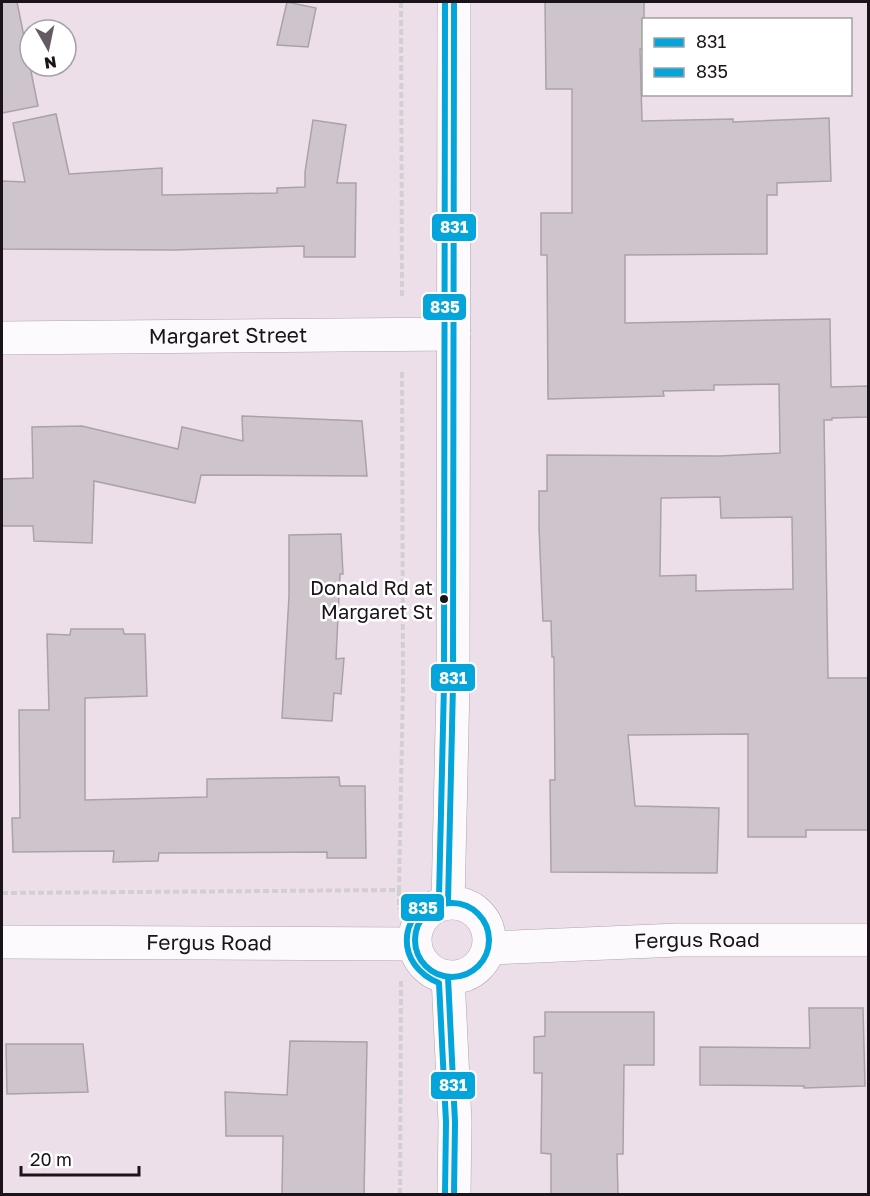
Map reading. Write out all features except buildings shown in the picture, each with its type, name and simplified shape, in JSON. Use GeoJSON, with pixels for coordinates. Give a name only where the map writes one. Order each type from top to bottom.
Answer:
{"type":"FeatureCollection","features":[{"type":"Feature","properties":{"kind":"street"},"geometry":{"type":"LineString","coordinates":[[448,903],[453,674],[454,2]]}},
{"type":"Feature","properties":{"kind":"street","name":"Margaret Street"},"geometry":{"type":"LineString","coordinates":[[2,338],[454,334]]}},
{"type":"Feature","properties":{"kind":"street"},"geometry":{"type":"LineString","coordinates":[[448,903],[471,908],[480,915],[487,925],[490,937],[489,948],[479,967],[459,977],[436,974],[426,967],[408,943],[428,912],[448,903]]}},
{"type":"Feature","properties":{"kind":"street","name":"Fergus Road"},"geometry":{"type":"LineString","coordinates":[[489,948],[678,940],[868,940]]}},
{"type":"Feature","properties":{"kind":"street","name":"Fergus Road"},"geometry":{"type":"LineString","coordinates":[[2,942],[408,943]]}},
{"type":"Feature","properties":{"kind":"street"},"geometry":{"type":"LineString","coordinates":[[448,977],[455,1122],[454,1194]]}},
{"type":"Feature","properties":{"kind":"path"},"geometry":{"type":"LineString","coordinates":[[400,1194],[401,975],[408,943],[399,890],[403,685],[401,2]]}},
{"type":"Feature","properties":{"kind":"path"},"geometry":{"type":"LineString","coordinates":[[2,893],[399,890]]}},
{"type":"Feature","properties":{"kind":"transit line","name":"835"},"geometry":{"type":"LineString","coordinates":[[445,2],[444,685],[439,897],[425,905],[415,916],[409,928],[407,940],[409,953],[415,965],[425,975],[439,983],[446,1122],[445,1194]]}},
{"type":"Feature","properties":{"kind":"transit line","name":"831"},"geometry":{"type":"LineString","coordinates":[[448,903],[453,685],[454,2]]}},
{"type":"Feature","properties":{"kind":"transit line","name":"831"},"geometry":{"type":"LineString","coordinates":[[452,903],[473,909],[483,919],[489,940],[483,961],[473,971],[452,977],[431,971],[421,961],[415,940],[421,919],[431,909],[452,903]]}},
{"type":"Feature","properties":{"kind":"transit line","name":"831"},"geometry":{"type":"LineString","coordinates":[[448,977],[455,1122],[454,1194]]}},
{"type":"Feature","properties":{"kind":"place","name":"Donald Rd at Margaret St"},"geometry":{"type":"Point","coordinates":[444,599]}}]}
